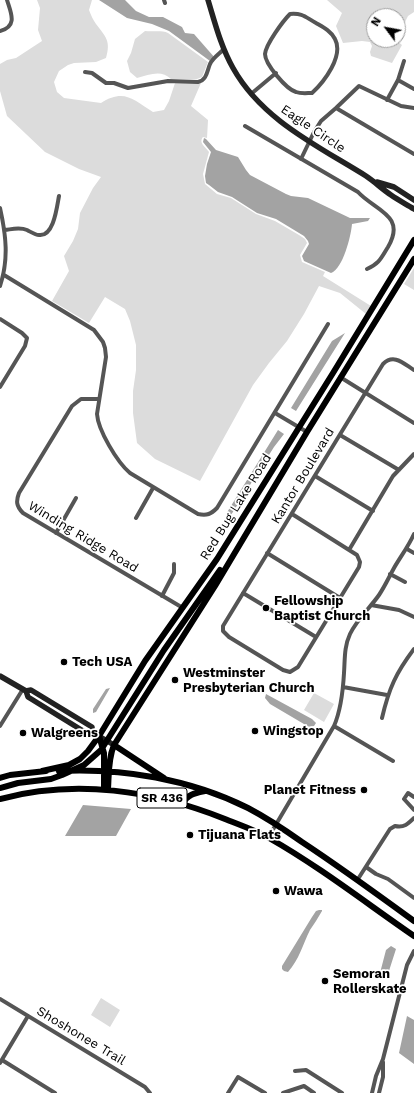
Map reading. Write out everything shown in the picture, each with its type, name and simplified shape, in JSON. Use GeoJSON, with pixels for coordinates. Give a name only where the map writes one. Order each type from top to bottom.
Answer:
{"type":"FeatureCollection","features":[{"type":"Feature","properties":{"kind":"main road","name":"Red Bug Lake Road"},"geometry":{"type":"LineString","coordinates":[[107,771],[100,736],[145,661],[216,559],[414,240]]}},
{"type":"Feature","properties":{"kind":"main road","name":"Red Bug Lake Road"},"geometry":{"type":"LineString","coordinates":[[106,789],[107,771],[114,746],[215,586],[253,520],[340,377],[414,259]]}},
{"type":"Feature","properties":{"kind":"main road"},"geometry":{"type":"LineString","coordinates":[[340,377],[341,366],[362,331],[362,325]]}},
{"type":"Feature","properties":{"kind":"main road"},"geometry":{"type":"LineString","coordinates":[[0,788],[51,779],[84,765],[101,750],[168,644],[253,520]]}},
{"type":"Feature","properties":{"kind":"main road"},"geometry":{"type":"LineString","coordinates":[[42,771],[69,765],[80,759],[100,736]]}},
{"type":"Feature","properties":{"kind":"main road"},"geometry":{"type":"LineString","coordinates":[[114,746],[165,779]]}},
{"type":"Feature","properties":{"kind":"main road","name":"SR 436"},"geometry":{"type":"LineString","coordinates":[[0,778],[42,771],[107,771],[165,779],[207,791],[247,807],[276,824],[358,880],[414,921]]}},
{"type":"Feature","properties":{"kind":"main road","name":"SR 436"},"geometry":{"type":"LineString","coordinates":[[0,799],[48,790],[72,788],[106,789],[143,795],[182,804],[242,825],[268,838],[349,890],[414,936]]}},
{"type":"Feature","properties":{"kind":"main road"},"geometry":{"type":"LineString","coordinates":[[182,804],[187,796],[193,793],[207,791]]}},
{"type":"Feature","properties":{"kind":"street"},"geometry":{"type":"LineString","coordinates":[[0,31],[8,27],[11,22],[12,17],[7,0]]}},
{"type":"Feature","properties":{"kind":"street","name":"Eagle Circle"},"geometry":{"type":"LineString","coordinates":[[208,0],[223,50],[233,69],[251,94],[278,120],[374,181],[390,194],[414,209]]}},
{"type":"Feature","properties":{"kind":"street"},"geometry":{"type":"LineString","coordinates":[[290,14],[299,14],[325,29],[336,40],[338,51],[336,60],[321,85],[312,93],[295,92],[283,83],[276,74],[266,58],[266,52],[285,19],[290,14]]}},
{"type":"Feature","properties":{"kind":"street"},"geometry":{"type":"LineString","coordinates":[[85,72],[92,74],[106,83],[114,83],[128,88],[168,81],[198,82],[202,81],[210,64],[223,50]]}},
{"type":"Feature","properties":{"kind":"street"},"geometry":{"type":"LineString","coordinates":[[387,100],[398,80],[404,61]]}},
{"type":"Feature","properties":{"kind":"street"},"geometry":{"type":"LineString","coordinates":[[251,94],[276,74]]}},
{"type":"Feature","properties":{"kind":"street"},"geometry":{"type":"LineString","coordinates":[[398,80],[414,89]]}},
{"type":"Feature","properties":{"kind":"street"},"geometry":{"type":"LineString","coordinates":[[302,159],[309,141],[321,121],[359,86],[401,106],[414,108]]}},
{"type":"Feature","properties":{"kind":"street"},"geometry":{"type":"LineString","coordinates":[[336,108],[414,154]]}},
{"type":"Feature","properties":{"kind":"street"},"geometry":{"type":"LineString","coordinates":[[245,126],[358,192],[365,199],[382,209],[389,216],[392,223],[393,232],[391,241],[377,265],[367,269]]}},
{"type":"Feature","properties":{"kind":"street","name":"Eagle Circle"},"geometry":{"type":"LineString","coordinates":[[374,181],[394,187],[414,200]]}},
{"type":"Feature","properties":{"kind":"street"},"geometry":{"type":"LineString","coordinates":[[5,230],[18,228],[24,229],[40,236],[49,231],[52,226],[59,196]]}},
{"type":"Feature","properties":{"kind":"street"},"geometry":{"type":"LineString","coordinates":[[0,208],[5,230],[7,252],[4,274],[0,286]]}},
{"type":"Feature","properties":{"kind":"street"},"geometry":{"type":"LineString","coordinates":[[4,274],[87,325],[100,337],[105,348],[106,357],[97,414],[97,421],[100,429],[123,467],[130,473],[198,514],[207,515],[212,513],[217,508],[328,324]]}},
{"type":"Feature","properties":{"kind":"street"},"geometry":{"type":"LineString","coordinates":[[0,319],[22,332],[27,338],[25,346],[0,387]]}},
{"type":"Feature","properties":{"kind":"street","name":"Kantor Boulevard"},"geometry":{"type":"LineString","coordinates":[[316,637],[298,667],[290,672],[276,666],[229,637],[223,631],[223,626],[383,364],[390,358],[394,358],[414,370]]}},
{"type":"Feature","properties":{"kind":"street"},"geometry":{"type":"LineString","coordinates":[[340,377],[414,423]]}},
{"type":"Feature","properties":{"kind":"street","name":"Winding Ridge Road"},"geometry":{"type":"LineString","coordinates":[[99,399],[81,399],[72,406],[19,493],[17,504],[19,509],[23,512],[56,533],[182,608]]}},
{"type":"Feature","properties":{"kind":"street"},"geometry":{"type":"LineString","coordinates":[[275,413],[307,432]]}},
{"type":"Feature","properties":{"kind":"street"},"geometry":{"type":"LineString","coordinates":[[340,435],[399,470]]}},
{"type":"Feature","properties":{"kind":"street"},"geometry":{"type":"LineString","coordinates":[[349,550],[393,476],[414,454]]}},
{"type":"Feature","properties":{"kind":"street"},"geometry":{"type":"LineString","coordinates":[[315,476],[373,511]]}},
{"type":"Feature","properties":{"kind":"street"},"geometry":{"type":"LineString","coordinates":[[136,518],[154,488]]}},
{"type":"Feature","properties":{"kind":"street"},"geometry":{"type":"LineString","coordinates":[[56,533],[76,498]]}},
{"type":"Feature","properties":{"kind":"street"},"geometry":{"type":"LineString","coordinates":[[243,593],[316,637],[359,567],[359,558],[357,555],[292,514]]}},
{"type":"Feature","properties":{"kind":"street"},"geometry":{"type":"LineString","coordinates":[[268,838],[338,717],[343,687],[346,645],[350,634],[380,594],[390,574],[407,549],[414,534]]}},
{"type":"Feature","properties":{"kind":"street"},"geometry":{"type":"LineString","coordinates":[[407,549],[414,553]]}},
{"type":"Feature","properties":{"kind":"street"},"geometry":{"type":"LineString","coordinates":[[267,553],[340,598]]}},
{"type":"Feature","properties":{"kind":"street"},"geometry":{"type":"LineString","coordinates":[[162,596],[174,573],[174,564]]}},
{"type":"Feature","properties":{"kind":"street"},"geometry":{"type":"LineString","coordinates":[[390,574],[405,582]]}},
{"type":"Feature","properties":{"kind":"street"},"geometry":{"type":"LineString","coordinates":[[371,605],[399,610],[414,617]]}},
{"type":"Feature","properties":{"kind":"street"},"geometry":{"type":"LineString","coordinates":[[382,718],[387,695],[399,669],[414,649]]}},
{"type":"Feature","properties":{"kind":"street"},"geometry":{"type":"LineString","coordinates":[[0,676],[24,690],[28,697],[63,719],[88,734],[92,732],[100,736],[114,746]]}},
{"type":"Feature","properties":{"kind":"street"},"geometry":{"type":"LineString","coordinates":[[343,687],[387,695]]}},
{"type":"Feature","properties":{"kind":"street"},"geometry":{"type":"LineString","coordinates":[[0,726],[24,690]]}},
{"type":"Feature","properties":{"kind":"street"},"geometry":{"type":"LineString","coordinates":[[334,726],[393,761]]}},
{"type":"Feature","properties":{"kind":"street"},"geometry":{"type":"LineString","coordinates":[[414,797],[408,793],[404,799],[414,810]]}},
{"type":"Feature","properties":{"kind":"street"},"geometry":{"type":"LineString","coordinates":[[358,880],[390,829],[395,826],[406,826],[414,818]]}},
{"type":"Feature","properties":{"kind":"street"},"geometry":{"type":"LineString","coordinates":[[366,867],[376,874],[388,879],[414,898]]}},
{"type":"Feature","properties":{"kind":"street"},"geometry":{"type":"LineString","coordinates":[[379,1093],[383,1077],[384,1059],[406,965],[414,951]]}},
{"type":"Feature","properties":{"kind":"street","name":"Shoshonee Trail"},"geometry":{"type":"LineString","coordinates":[[0,999],[145,1087],[150,1093]]}},
{"type":"Feature","properties":{"kind":"street"},"geometry":{"type":"LineString","coordinates":[[28,1016],[1,1062],[47,1091],[55,1093]]}},
{"type":"Feature","properties":{"kind":"street"},"geometry":{"type":"LineString","coordinates":[[372,1093],[376,1076],[384,1059]]}},
{"type":"Feature","properties":{"kind":"street"},"geometry":{"type":"LineString","coordinates":[[295,1071],[306,1070],[342,1093]]}},
{"type":"Feature","properties":{"kind":"street"},"geometry":{"type":"LineString","coordinates":[[228,1093],[238,1077],[265,1093]]}},
{"type":"Feature","properties":{"kind":"street"},"geometry":{"type":"LineString","coordinates":[[283,1093],[304,1086],[314,1093]]}},
{"type":"Feature","properties":{"kind":"shaded area"},"geometry":{"type":"Polygon","coordinates":[[[37,0],[92,0],[89,10],[108,43],[106,58],[96,62],[74,63],[59,71],[54,82],[57,92],[64,98],[101,103],[116,96],[128,97],[153,112],[164,110],[169,101],[175,83],[201,83],[191,106],[208,120],[207,138],[203,137],[201,141],[209,152],[203,174],[205,184],[217,194],[231,198],[256,214],[275,221],[305,239],[307,243],[300,255],[302,262],[325,272],[323,276],[371,306],[366,314],[340,293],[319,286],[287,341],[253,385],[200,481],[155,459],[137,443],[133,413],[136,345],[130,321],[125,309],[105,297],[89,323],[52,301],[69,271],[64,256],[78,229],[80,213],[93,188],[101,177],[79,169],[45,152],[7,116],[0,91],[0,64],[7,60],[16,58],[42,41],[38,30],[40,8],[37,0]]]}},
{"type":"Feature","properties":{"kind":"shaded area"},"geometry":{"type":"Polygon","coordinates":[[[99,0],[125,0],[136,11],[149,17],[163,17],[182,27],[185,33],[194,34],[215,58],[210,61],[169,31],[152,24],[127,18],[99,0]]]}},
{"type":"Feature","properties":{"kind":"shaded area"},"geometry":{"type":"Polygon","coordinates":[[[327,0],[414,0],[414,12],[408,16],[406,20],[406,8],[366,8],[366,42],[343,43],[336,26],[342,13],[327,0]]]}},
{"type":"Feature","properties":{"kind":"shaded area"},"geometry":{"type":"Polygon","coordinates":[[[145,31],[166,32],[208,62],[202,77],[197,79],[171,79],[159,73],[137,78],[130,72],[127,61],[135,39],[145,31]]]}},
{"type":"Feature","properties":{"kind":"shaded area"},"geometry":{"type":"Polygon","coordinates":[[[371,48],[400,48],[392,63],[371,56],[371,48]]]}},
{"type":"Feature","properties":{"kind":"shaded area"},"geometry":{"type":"Polygon","coordinates":[[[204,138],[216,150],[238,157],[250,175],[286,194],[308,198],[350,218],[370,218],[368,221],[352,224],[346,252],[335,270],[331,273],[304,261],[302,256],[309,244],[304,236],[276,219],[257,213],[232,197],[218,192],[206,183],[205,176],[211,152],[203,142],[204,138]]]}},
{"type":"Feature","properties":{"kind":"shaded area"},"geometry":{"type":"Polygon","coordinates":[[[414,268],[414,290],[404,284],[414,268]]]}},
{"type":"Feature","properties":{"kind":"shaded area"},"geometry":{"type":"Polygon","coordinates":[[[345,333],[296,411],[291,408],[332,341],[345,333]]]}},
{"type":"Feature","properties":{"kind":"shaded area"},"geometry":{"type":"Polygon","coordinates":[[[278,430],[284,434],[274,447],[231,515],[226,514],[278,430]]]}},
{"type":"Feature","properties":{"kind":"shaded area"},"geometry":{"type":"Polygon","coordinates":[[[110,688],[96,712],[93,713],[93,709],[106,689],[110,688]]]}},
{"type":"Feature","properties":{"kind":"shaded area"},"geometry":{"type":"Polygon","coordinates":[[[314,693],[334,704],[324,722],[304,710],[314,693]]]}},
{"type":"Feature","properties":{"kind":"shaded area"},"geometry":{"type":"Polygon","coordinates":[[[266,694],[312,719],[316,723],[314,726],[309,727],[270,704],[265,698],[266,694]]]}},
{"type":"Feature","properties":{"kind":"shaded area"},"geometry":{"type":"Polygon","coordinates":[[[83,805],[131,809],[116,836],[65,836],[83,805]]]}},
{"type":"Feature","properties":{"kind":"shaded area"},"geometry":{"type":"Polygon","coordinates":[[[316,911],[322,911],[310,930],[295,962],[288,972],[284,971],[282,966],[312,917],[316,911]]]}},
{"type":"Feature","properties":{"kind":"shaded area"},"geometry":{"type":"Polygon","coordinates":[[[391,946],[396,949],[388,974],[383,977],[380,973],[386,950],[391,946]]]}},
{"type":"Feature","properties":{"kind":"shaded area"},"geometry":{"type":"Polygon","coordinates":[[[101,998],[120,1010],[110,1027],[91,1015],[101,998]]]}},
{"type":"Feature","properties":{"kind":"shaded area"},"geometry":{"type":"Polygon","coordinates":[[[407,1016],[414,1020],[414,1064],[399,1053],[407,1016]]]}},
{"type":"Feature","properties":{"kind":"place","name":"Fellowship Baptist Church"},"geometry":{"type":"Point","coordinates":[266,608]}},
{"type":"Feature","properties":{"kind":"place","name":"Tech USA"},"geometry":{"type":"Point","coordinates":[64,662]}},
{"type":"Feature","properties":{"kind":"place","name":"Westminster Presbyterian Church"},"geometry":{"type":"Point","coordinates":[175,680]}},
{"type":"Feature","properties":{"kind":"place","name":"Wingstop"},"geometry":{"type":"Point","coordinates":[255,731]}},
{"type":"Feature","properties":{"kind":"place","name":"Walgreens"},"geometry":{"type":"Point","coordinates":[23,733]}},
{"type":"Feature","properties":{"kind":"place","name":"Planet Fitness"},"geometry":{"type":"Point","coordinates":[364,790]}},
{"type":"Feature","properties":{"kind":"place","name":"Tijuana Flats"},"geometry":{"type":"Point","coordinates":[190,835]}},
{"type":"Feature","properties":{"kind":"place","name":"Wawa"},"geometry":{"type":"Point","coordinates":[276,891]}},
{"type":"Feature","properties":{"kind":"place","name":"Semoran Rollerskate"},"geometry":{"type":"Point","coordinates":[325,981]}}]}
